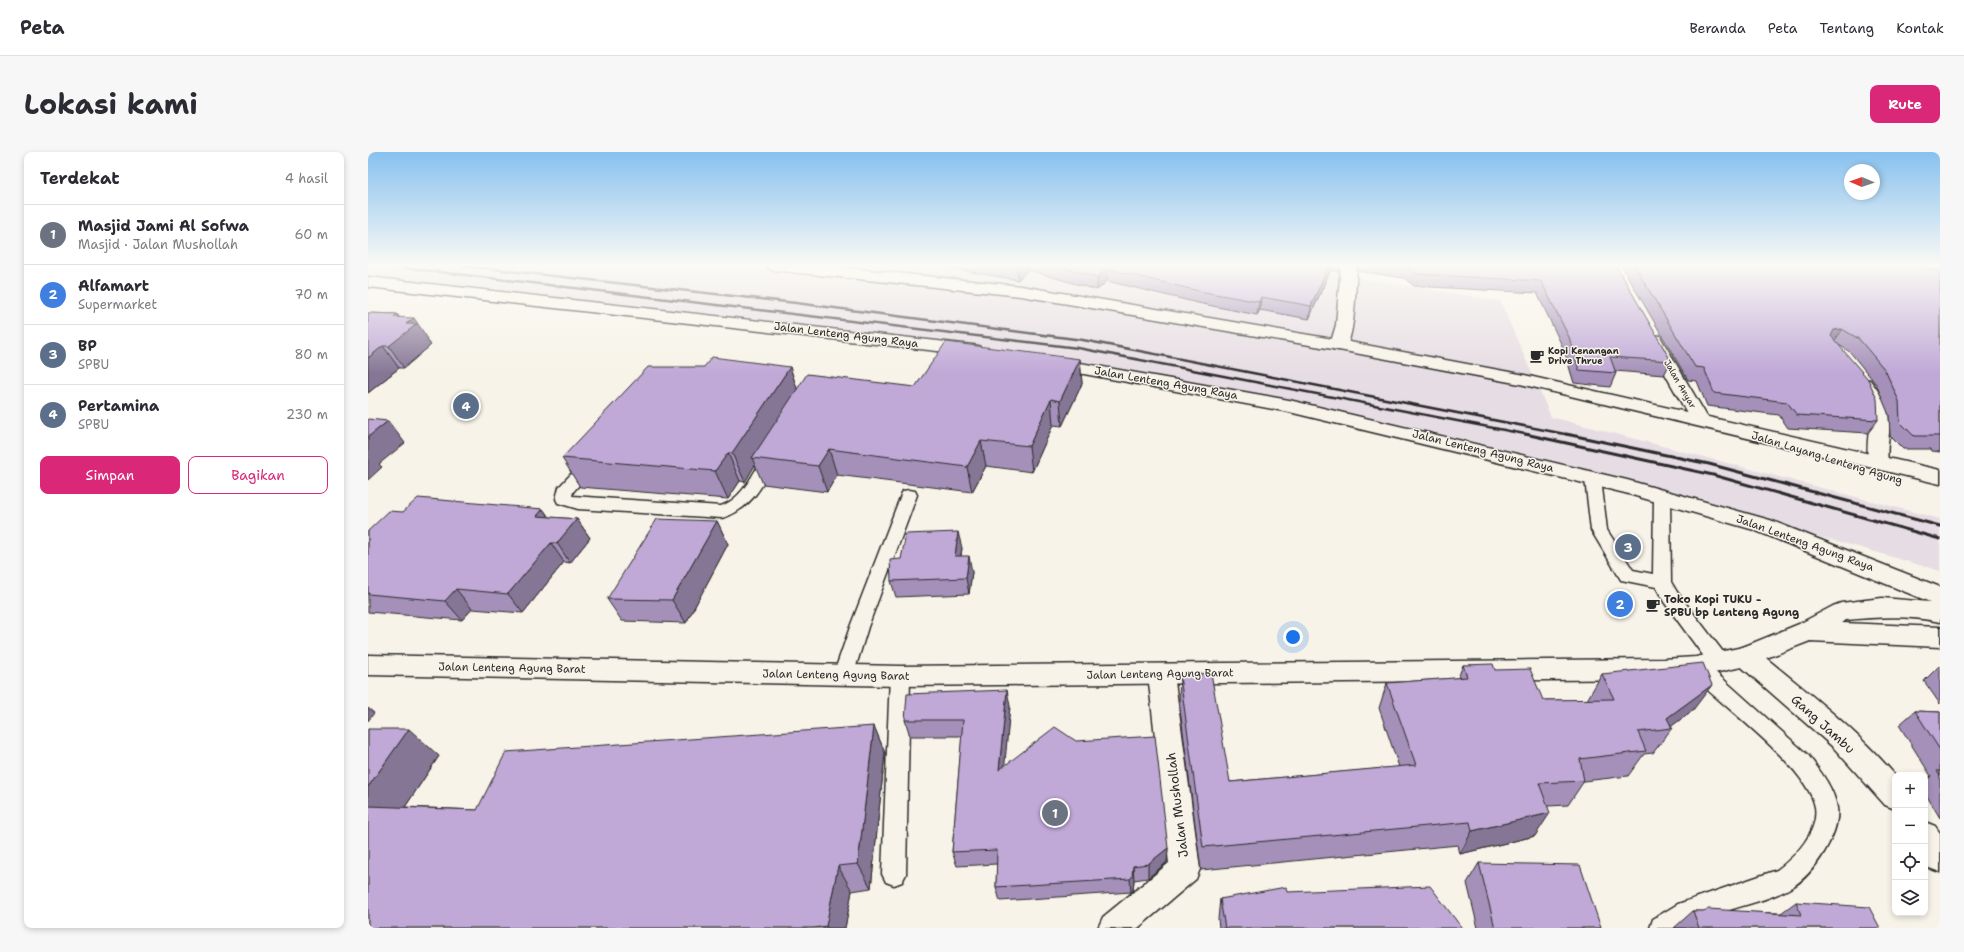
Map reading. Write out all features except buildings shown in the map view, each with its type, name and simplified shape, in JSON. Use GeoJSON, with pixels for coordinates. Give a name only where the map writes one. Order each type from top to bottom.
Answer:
{"type":"FeatureCollection","features":[{"type":"Feature","properties":{"kind":"main road","name":"Jalan Lenteng Agung Raya"},"geometry":{"type":"LineString","coordinates":[[542,301],[849,335],[992,353]]}},
{"type":"Feature","properties":{"kind":"main road"},"geometry":{"type":"LineString","coordinates":[[1081,301],[1339,345],[1520,379],[1878,461],[1940,477]]}},
{"type":"Feature","properties":{"kind":"main road"},"geometry":{"type":"LineString","coordinates":[[1339,345],[1344,325],[1346,301]]}},
{"type":"Feature","properties":{"kind":"main road","name":"Jalan Anyar"},"geometry":{"type":"LineString","coordinates":[[1646,325],[1707,422]]}},
{"type":"Feature","properties":{"kind":"main road","name":"Jalan Lenteng Agung Raya"},"geometry":{"type":"LineString","coordinates":[[1037,360],[1289,406],[1449,442],[1662,496],[1762,525],[1940,596]]}},
{"type":"Feature","properties":{"kind":"main road"},"geometry":{"type":"LineString","coordinates":[[1854,370],[1873,397],[1878,412],[1880,423],[1877,452],[1878,461]]}},
{"type":"Feature","properties":{"kind":"main road","name":"Jalan Layang Lenteng Agung"},"geometry":{"type":"LineString","coordinates":[[1707,422],[1940,492]]}},
{"type":"Feature","properties":{"kind":"main road"},"geometry":{"type":"LineString","coordinates":[[1898,578],[1940,588]]}},
{"type":"Feature","properties":{"kind":"main road","name":"Jalan Lenteng Agung Barat"},"geometry":{"type":"LineString","coordinates":[[368,665],[843,676],[1696,668],[1746,656],[1808,630],[1841,612],[1882,607],[1940,613]]}},
{"type":"Feature","properties":{"kind":"main road"},"geometry":{"type":"LineString","coordinates":[[1808,630],[1940,637]]}},
{"type":"Feature","properties":{"kind":"main road","name":"Gang Jambu"},"geometry":{"type":"LineString","coordinates":[[1746,656],[1876,771],[1892,792]]}},
{"type":"Feature","properties":{"kind":"main road","name":"Jalan Mushollah"},"geometry":{"type":"LineString","coordinates":[[1116,927],[1185,868],[1161,674]]}},
{"type":"Feature","properties":{"kind":"main road"},"geometry":{"type":"LineString","coordinates":[[1928,840],[1940,858]]}},
{"type":"Feature","properties":{"kind":"lane"},"geometry":{"type":"LineString","coordinates":[[602,450],[565,491],[564,499],[578,503],[722,512],[733,509],[742,502],[779,443]]}},
{"type":"Feature","properties":{"kind":"lane"},"geometry":{"type":"LineString","coordinates":[[1593,479],[1599,530],[1627,575],[1662,582]]}},
{"type":"Feature","properties":{"kind":"lane"},"geometry":{"type":"LineString","coordinates":[[843,676],[859,626],[909,495]]}},
{"type":"Feature","properties":{"kind":"lane"},"geometry":{"type":"LineString","coordinates":[[1662,496],[1662,582],[1670,597],[1720,663]]}},
{"type":"Feature","properties":{"kind":"lane"},"geometry":{"type":"LineString","coordinates":[[1662,928],[1693,911],[1781,881],[1809,858],[1824,830],[1826,808],[1820,791],[1810,774],[1772,734],[1696,668]]}},
{"type":"Feature","properties":{"kind":"lane"},"geometry":{"type":"LineString","coordinates":[[894,874],[900,676]]}},
{"type":"Feature","properties":{"kind":"shaded area"},"geometry":{"type":"Polygon","coordinates":[[[539,301],[1500,301],[1551,417],[1940,519],[1940,571],[1862,548],[1709,508],[1414,436],[1080,365],[539,301]]]}},
{"type":"Feature","properties":{"kind":"railway"},"geometry":{"type":"LineString","coordinates":[[685,301],[1078,348],[1526,434]]}},
{"type":"Feature","properties":{"kind":"railway"},"geometry":{"type":"LineString","coordinates":[[780,301],[1083,340],[1570,435]]}},
{"type":"Feature","properties":{"kind":"railway"},"geometry":{"type":"LineString","coordinates":[[1526,434],[1713,475],[1940,539]]}},
{"type":"Feature","properties":{"kind":"railway"},"geometry":{"type":"LineString","coordinates":[[1566,434],[1709,464],[1940,526]]}},
{"type":"Feature","properties":{"kind":"place","name":"Kopi Kenangan Drive Thrue"},"geometry":{"type":"Point","coordinates":[1537,356]}},
{"type":"Feature","properties":{"kind":"place","name":"Pertamina"},"geometry":{"type":"Point","coordinates":[466,406]}},
{"type":"Feature","properties":{"kind":"place","name":"BP"},"geometry":{"type":"Point","coordinates":[1628,547]}},
{"type":"Feature","properties":{"kind":"place","name":"Alfamart"},"geometry":{"type":"Point","coordinates":[1620,604]}},
{"type":"Feature","properties":{"kind":"place","name":"Toko Kopi TUKU - SPBU bp Lenteng Agung"},"geometry":{"type":"Point","coordinates":[1653,605]}},
{"type":"Feature","properties":{"kind":"place","name":"Masjid Jami Al Sofwa"},"geometry":{"type":"Point","coordinates":[1055,813]}}]}
